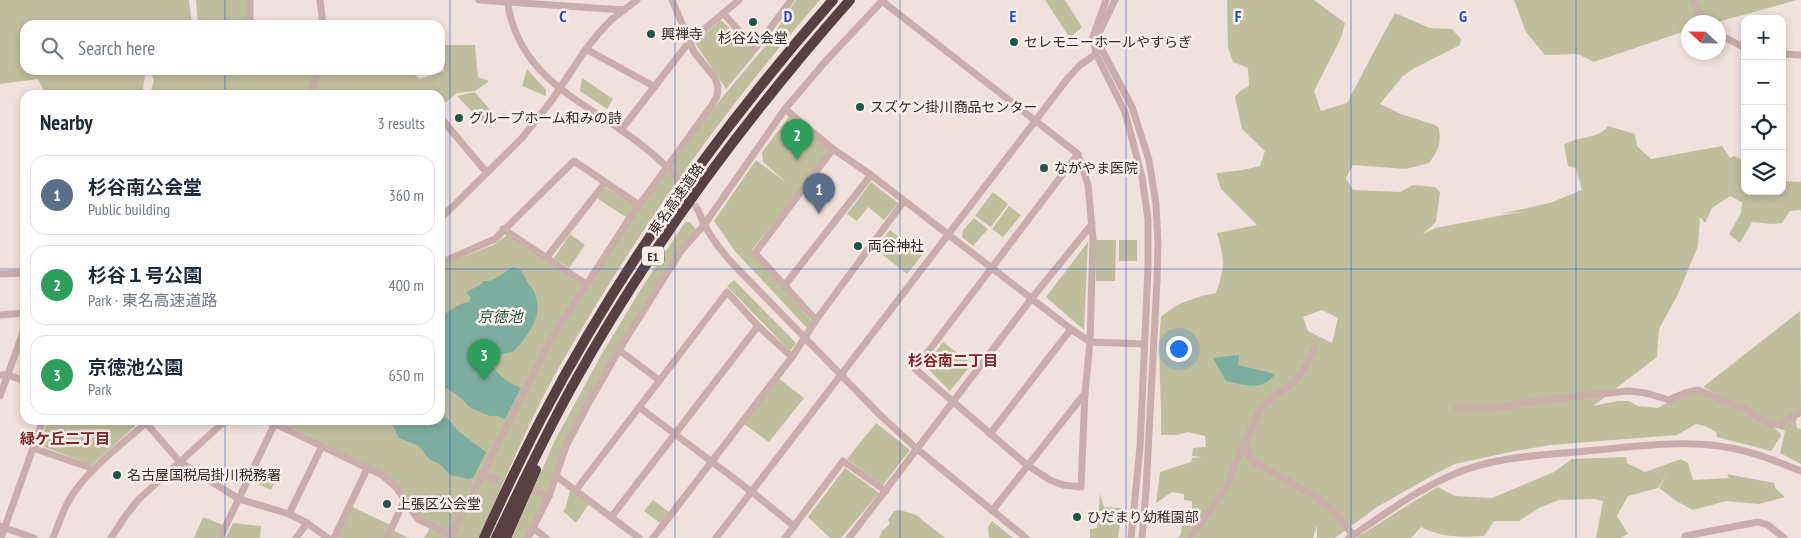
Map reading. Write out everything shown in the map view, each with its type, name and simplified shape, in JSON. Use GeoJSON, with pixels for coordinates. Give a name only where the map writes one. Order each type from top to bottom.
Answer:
{"type":"FeatureCollection","features":[{"type":"Feature","properties":{"kind":"highway","name":"東名高速道路"},"geometry":{"type":"LineString","coordinates":[[484,538],[541,418],[599,317],[633,263],[718,141],[833,0]]}},
{"type":"Feature","properties":{"kind":"highway","name":"東名高速道路"},"geometry":{"type":"LineString","coordinates":[[496,538],[575,382],[643,270],[716,164],[763,102],[850,0]]}},
{"type":"Feature","properties":{"kind":"highway"},"geometry":{"type":"LineString","coordinates":[[506,538],[575,382]]}},
{"type":"Feature","properties":{"kind":"street"},"geometry":{"type":"LineString","coordinates":[[250,0],[250,20]]}},
{"type":"Feature","properties":{"kind":"street"},"geometry":{"type":"LineString","coordinates":[[320,0],[323,20]]}},
{"type":"Feature","properties":{"kind":"street"},"geometry":{"type":"LineString","coordinates":[[479,0],[624,10]]}},
{"type":"Feature","properties":{"kind":"street"},"geometry":{"type":"LineString","coordinates":[[445,214],[522,138],[560,89],[586,49],[605,27],[637,0]]}},
{"type":"Feature","properties":{"kind":"street"},"geometry":{"type":"LineString","coordinates":[[281,425],[382,475],[396,487],[418,519],[451,537],[550,342],[639,205],[717,96],[718,87],[715,78],[694,52],[672,0]]}},
{"type":"Feature","properties":{"kind":"street"},"geometry":{"type":"LineString","coordinates":[[621,130],[689,42],[739,0]]}},
{"type":"Feature","properties":{"kind":"street"},"geometry":{"type":"LineString","coordinates":[[724,14],[755,48],[791,0]]}},
{"type":"Feature","properties":{"kind":"street"},"geometry":{"type":"LineString","coordinates":[[1106,0],[1093,37],[1096,54],[1125,112],[1142,177],[1148,219],[1148,268],[1138,478],[1131,538]]}},
{"type":"Feature","properties":{"kind":"street"},"geometry":{"type":"LineString","coordinates":[[1115,0],[1099,33],[1102,50],[1132,107],[1149,160],[1157,214],[1157,281],[1142,538]]}},
{"type":"Feature","properties":{"kind":"street"},"geometry":{"type":"LineString","coordinates":[[1692,0],[1702,15]]}},
{"type":"Feature","properties":{"kind":"street"},"geometry":{"type":"LineString","coordinates":[[507,1],[512,22],[522,47],[539,71],[560,89],[653,154],[679,179]]}},
{"type":"Feature","properties":{"kind":"street"},"geometry":{"type":"LineString","coordinates":[[528,538],[549,496],[566,446],[586,406],[681,251],[704,225],[785,109],[824,63],[882,1],[1078,154],[1088,185],[1093,239],[1090,342],[1085,392],[1081,487],[1063,485],[1050,480],[1027,465],[915,369],[1078,154]]}},
{"type":"Feature","properties":{"kind":"street"},"geometry":{"type":"LineString","coordinates":[[1726,38],[1741,46]]}},
{"type":"Feature","properties":{"kind":"street"},"geometry":{"type":"LineString","coordinates":[[586,49],[654,87]]}},
{"type":"Feature","properties":{"kind":"street"},"geometry":{"type":"LineString","coordinates":[[716,538],[1035,120],[1080,65],[1096,54]]}},
{"type":"Feature","properties":{"kind":"street"},"geometry":{"type":"LineString","coordinates":[[1786,54],[1801,55]]}},
{"type":"Feature","properties":{"kind":"street"},"geometry":{"type":"LineString","coordinates":[[311,90],[316,75]]}},
{"type":"Feature","properties":{"kind":"street"},"geometry":{"type":"LineString","coordinates":[[785,109],[833,149],[871,175],[1090,342],[1144,344]]}},
{"type":"Feature","properties":{"kind":"street"},"geometry":{"type":"LineString","coordinates":[[445,123],[487,173]]}},
{"type":"Feature","properties":{"kind":"street"},"geometry":{"type":"LineString","coordinates":[[816,320],[755,253],[833,149]]}},
{"type":"Feature","properties":{"kind":"street"},"geometry":{"type":"LineString","coordinates":[[445,261],[495,239],[503,229],[574,162],[639,205]]}},
{"type":"Feature","properties":{"kind":"street"},"geometry":{"type":"LineString","coordinates":[[785,285],[871,175]]}},
{"type":"Feature","properties":{"kind":"street"},"geometry":{"type":"LineString","coordinates":[[547,257],[605,183]]}},
{"type":"Feature","properties":{"kind":"street"},"geometry":{"type":"LineString","coordinates":[[653,538],[792,358],[816,320],[904,201]]}},
{"type":"Feature","properties":{"kind":"street"},"geometry":{"type":"LineString","coordinates":[[698,210],[713,241],[841,376],[917,449],[1026,538]]}},
{"type":"Feature","properties":{"kind":"street"},"geometry":{"type":"LineString","coordinates":[[849,538],[886,492],[1032,298],[1092,224]]}},
{"type":"Feature","properties":{"kind":"street"},"geometry":{"type":"LineString","coordinates":[[503,229],[586,284]]}},
{"type":"Feature","properties":{"kind":"street"},"geometry":{"type":"LineString","coordinates":[[0,274],[20,273]]}},
{"type":"Feature","properties":{"kind":"street"},"geometry":{"type":"LineString","coordinates":[[576,490],[727,292],[758,326],[792,358]]}},
{"type":"Feature","properties":{"kind":"street"},"geometry":{"type":"LineString","coordinates":[[0,315],[20,313]]}},
{"type":"Feature","properties":{"kind":"street"},"geometry":{"type":"LineString","coordinates":[[612,516],[758,326]]}},
{"type":"Feature","properties":{"kind":"street"},"geometry":{"type":"LineString","coordinates":[[990,434],[1071,329]]}},
{"type":"Feature","properties":{"kind":"street"},"geometry":{"type":"LineString","coordinates":[[0,396],[4,375],[20,338]]}},
{"type":"Feature","properties":{"kind":"street"},"geometry":{"type":"LineString","coordinates":[[1190,538],[1226,488],[1260,410],[1294,382],[1304,369],[1315,348]]}},
{"type":"Feature","properties":{"kind":"street"},"geometry":{"type":"LineString","coordinates":[[619,350],[659,380]]}},
{"type":"Feature","properties":{"kind":"street"},"geometry":{"type":"LineString","coordinates":[[4,375],[20,379]]}},
{"type":"Feature","properties":{"kind":"street"},"geometry":{"type":"LineString","coordinates":[[1457,408],[1493,408],[1628,391],[1646,393],[1669,400],[1698,390],[1745,409],[1772,425],[1779,424],[1801,412]]}},
{"type":"Feature","properties":{"kind":"street"},"geometry":{"type":"LineString","coordinates":[[992,511],[1085,392]]}},
{"type":"Feature","properties":{"kind":"street"},"geometry":{"type":"LineString","coordinates":[[639,407],[794,526]]}},
{"type":"Feature","properties":{"kind":"street"},"geometry":{"type":"LineString","coordinates":[[1,538],[2,527],[41,425]]}},
{"type":"Feature","properties":{"kind":"street"},"geometry":{"type":"LineString","coordinates":[[53,538],[68,502],[77,488],[94,469],[144,425]]}},
{"type":"Feature","properties":{"kind":"street"},"geometry":{"type":"LineString","coordinates":[[149,425],[180,462],[240,499],[289,514],[307,523],[328,538]]}},
{"type":"Feature","properties":{"kind":"street"},"geometry":{"type":"LineString","coordinates":[[111,538],[126,514],[139,499],[221,425]]}},
{"type":"Feature","properties":{"kind":"street"},"geometry":{"type":"LineString","coordinates":[[220,538],[274,425]]}},
{"type":"Feature","properties":{"kind":"street"},"geometry":{"type":"LineString","coordinates":[[1244,443],[1250,457],[1257,464],[1310,493],[1330,507],[1351,537],[1400,503],[1453,474],[1485,464],[1517,458],[1690,443],[1746,451],[1801,471]]}},
{"type":"Feature","properties":{"kind":"street"},"geometry":{"type":"LineString","coordinates":[[289,514],[322,446]]}},
{"type":"Feature","properties":{"kind":"street"},"geometry":{"type":"LineString","coordinates":[[33,448],[94,469]]}},
{"type":"Feature","properties":{"kind":"street"},"geometry":{"type":"LineString","coordinates":[[785,538],[844,461],[886,492]]}},
{"type":"Feature","properties":{"kind":"street"},"geometry":{"type":"LineString","coordinates":[[334,538],[368,468]]}},
{"type":"Feature","properties":{"kind":"street"},"geometry":{"type":"LineString","coordinates":[[482,474],[497,479]]}},
{"type":"Feature","properties":{"kind":"street"},"geometry":{"type":"LineString","coordinates":[[556,476],[639,538]]}},
{"type":"Feature","properties":{"kind":"street"},"geometry":{"type":"LineString","coordinates":[[533,491],[549,496]]}},
{"type":"Feature","properties":{"kind":"street"},"geometry":{"type":"LineString","coordinates":[[387,538],[404,501]]}},
{"type":"Feature","properties":{"kind":"street"},"geometry":{"type":"LineString","coordinates":[[1686,538],[1685,536],[1758,522],[1768,525],[1784,538]]}},
{"type":"Feature","properties":{"kind":"street"},"geometry":{"type":"LineString","coordinates":[[296,538],[307,523]]}},
{"type":"Feature","properties":{"kind":"street"},"geometry":{"type":"LineString","coordinates":[[2,527],[34,538]]}},
{"type":"Feature","properties":{"kind":"street"},"geometry":{"type":"LineString","coordinates":[[533,528],[546,538]]}},
{"type":"Feature","properties":{"kind":"shaded area"},"geometry":{"type":"Polygon","coordinates":[[[0,0],[189,0],[191,20],[20,20],[20,75],[145,75],[143,90],[44,90],[38,79],[0,84],[0,0]]]}},
{"type":"Feature","properties":{"kind":"shaded area"},"geometry":{"type":"Polygon","coordinates":[[[196,0],[250,0],[249,20],[198,20],[196,0]]]}},
{"type":"Feature","properties":{"kind":"shaded area"},"geometry":{"type":"Polygon","coordinates":[[[796,0],[820,0],[733,105],[679,178],[628,254],[563,361],[540,403],[479,538],[424,538],[431,527],[427,525],[382,472],[287,425],[445,425],[445,264],[493,245],[507,235],[583,286],[548,341],[474,483],[450,535],[536,368],[595,271],[680,152],[768,43],[796,0]]]}},
{"type":"Feature","properties":{"kind":"shaded area"},"geometry":{"type":"Polygon","coordinates":[[[1045,0],[1065,0],[1082,27],[1070,38],[1045,0]]]}},
{"type":"Feature","properties":{"kind":"shaded area"},"geometry":{"type":"Polygon","coordinates":[[[1227,0],[1314,0],[1345,23],[1341,38],[1314,91],[1321,111],[1347,103],[1395,13],[1430,28],[1452,29],[1461,39],[1460,45],[1413,69],[1402,77],[1380,104],[1439,128],[1440,139],[1438,147],[1429,163],[1406,169],[1353,165],[1346,178],[1353,190],[1400,192],[1413,185],[1435,187],[1440,192],[1436,222],[1423,234],[1435,228],[1525,211],[1499,214],[1550,203],[1582,190],[1576,168],[1568,166],[1564,145],[1594,136],[1608,126],[1635,134],[1637,146],[1651,159],[1722,146],[1730,158],[1734,156],[1741,159],[1741,195],[1786,195],[1786,181],[1801,182],[1801,210],[1790,211],[1782,223],[1752,222],[1740,243],[1729,234],[1741,213],[1742,202],[1730,196],[1712,208],[1705,223],[1700,217],[1698,246],[1678,294],[1659,329],[1657,357],[1593,406],[1618,401],[1629,401],[1638,406],[1658,408],[1682,394],[1698,390],[1770,425],[1798,415],[1796,422],[1797,428],[1801,429],[1801,464],[1780,453],[1785,431],[1772,426],[1781,436],[1771,451],[1717,437],[1716,432],[1696,424],[1677,435],[1550,445],[1455,464],[1377,507],[1335,538],[1317,538],[1317,525],[1313,538],[1191,538],[1205,517],[1186,538],[1178,538],[1181,534],[1183,512],[1192,512],[1192,501],[1184,500],[1184,494],[1172,492],[1156,503],[1160,472],[1191,462],[1192,458],[1202,457],[1192,456],[1193,448],[1206,447],[1205,436],[1188,432],[1177,435],[1161,435],[1159,346],[1161,317],[1174,307],[1187,301],[1216,293],[1223,263],[1217,233],[1257,225],[1221,189],[1216,173],[1260,166],[1265,151],[1242,129],[1235,97],[1240,91],[1249,86],[1248,68],[1233,62],[1228,48],[1227,0]],[[1322,310],[1303,317],[1308,331],[1332,343],[1338,318],[1322,310]]]}},
{"type":"Feature","properties":{"kind":"shaded area"},"geometry":{"type":"Polygon","coordinates":[[[1514,0],[1797,0],[1726,20],[1726,15],[1681,15],[1681,32],[1594,62],[1578,54],[1545,55],[1526,32],[1514,0]]]}},
{"type":"Feature","properties":{"kind":"shaded area"},"geometry":{"type":"Polygon","coordinates":[[[721,20],[756,53],[726,89],[695,43],[721,20]]]}},
{"type":"Feature","properties":{"kind":"shaded area"},"geometry":{"type":"Polygon","coordinates":[[[445,45],[475,45],[478,77],[489,81],[475,91],[457,93],[445,103],[445,90],[313,90],[316,75],[415,75],[420,79],[432,75],[445,75],[445,45]]]}},
{"type":"Feature","properties":{"kind":"shaded area"},"geometry":{"type":"Polygon","coordinates":[[[527,69],[546,90],[546,96],[522,86],[527,69]]]}},
{"type":"Feature","properties":{"kind":"shaded area"},"geometry":{"type":"Polygon","coordinates":[[[152,75],[315,75],[310,90],[151,90],[154,80],[152,75]]]}},
{"type":"Feature","properties":{"kind":"shaded area"},"geometry":{"type":"Polygon","coordinates":[[[582,78],[613,99],[607,109],[580,91],[582,78]]]}},
{"type":"Feature","properties":{"kind":"shaded area"},"geometry":{"type":"Polygon","coordinates":[[[475,92],[495,116],[483,123],[457,96],[475,92]]]}},
{"type":"Feature","properties":{"kind":"shaded area"},"geometry":{"type":"Polygon","coordinates":[[[789,117],[831,150],[752,250],[814,324],[807,328],[734,250],[714,221],[756,160],[787,183],[763,162],[762,152],[789,117]]]}},
{"type":"Feature","properties":{"kind":"shaded area"},"geometry":{"type":"Polygon","coordinates":[[[871,182],[898,203],[884,220],[868,207],[857,221],[847,214],[871,182]]]}},
{"type":"Feature","properties":{"kind":"shaded area"},"geometry":{"type":"Polygon","coordinates":[[[607,188],[634,205],[637,209],[629,219],[598,199],[604,189],[607,188]]]}},
{"type":"Feature","properties":{"kind":"shaded area"},"geometry":{"type":"Polygon","coordinates":[[[993,192],[1008,204],[991,227],[975,216],[993,192]]]}},
{"type":"Feature","properties":{"kind":"shaded area"},"geometry":{"type":"Polygon","coordinates":[[[1009,206],[1021,215],[1003,237],[992,229],[1009,206]]]}},
{"type":"Feature","properties":{"kind":"shaded area"},"geometry":{"type":"Polygon","coordinates":[[[974,218],[988,229],[973,246],[962,237],[963,230],[974,218]]]}},
{"type":"Feature","properties":{"kind":"shaded area"},"geometry":{"type":"Polygon","coordinates":[[[685,222],[690,222],[696,230],[578,419],[527,538],[512,538],[555,440],[603,352],[639,292],[685,222]]]}},
{"type":"Feature","properties":{"kind":"shaded area"},"geometry":{"type":"Polygon","coordinates":[[[890,230],[922,255],[907,274],[875,249],[890,230]]]}},
{"type":"Feature","properties":{"kind":"shaded area"},"geometry":{"type":"Polygon","coordinates":[[[570,234],[585,245],[569,268],[554,258],[570,234]]]}},
{"type":"Feature","properties":{"kind":"shaded area"},"geometry":{"type":"Polygon","coordinates":[[[1096,240],[1116,240],[1115,281],[1096,281],[1096,240]]]}},
{"type":"Feature","properties":{"kind":"shaded area"},"geometry":{"type":"Polygon","coordinates":[[[1119,240],[1137,240],[1137,261],[1119,261],[1119,240]]]}},
{"type":"Feature","properties":{"kind":"shaded area"},"geometry":{"type":"Polygon","coordinates":[[[1088,242],[1084,330],[1046,297],[1088,242]]]}},
{"type":"Feature","properties":{"kind":"shaded area"},"geometry":{"type":"Polygon","coordinates":[[[734,280],[796,343],[790,351],[727,286],[734,280]]]}},
{"type":"Feature","properties":{"kind":"shaded area"},"geometry":{"type":"Polygon","coordinates":[[[1800,311],[1801,409],[1778,422],[1772,423],[1703,387],[1800,311]]]}},
{"type":"Feature","properties":{"kind":"shaded area"},"geometry":{"type":"Polygon","coordinates":[[[943,342],[972,364],[950,391],[925,366],[943,342]]]}},
{"type":"Feature","properties":{"kind":"shaded area"},"geometry":{"type":"Polygon","coordinates":[[[778,378],[804,398],[769,442],[744,424],[778,378]]]}},
{"type":"Feature","properties":{"kind":"shaded area"},"geometry":{"type":"Polygon","coordinates":[[[876,423],[910,450],[883,485],[847,459],[876,423]]]}},
{"type":"Feature","properties":{"kind":"shaded area"},"geometry":{"type":"Polygon","coordinates":[[[46,425],[135,425],[92,465],[39,445],[46,425]]]}},
{"type":"Feature","properties":{"kind":"shaded area"},"geometry":{"type":"Polygon","coordinates":[[[1626,457],[1627,463],[1645,472],[1681,459],[1688,463],[1693,480],[1729,478],[1727,474],[1774,483],[1776,489],[1785,497],[1759,504],[1726,501],[1693,510],[1659,488],[1668,472],[1658,488],[1628,496],[1617,516],[1628,534],[1620,538],[1596,538],[1603,501],[1595,499],[1559,500],[1539,508],[1519,521],[1494,521],[1484,536],[1452,536],[1436,533],[1421,527],[1411,538],[1356,538],[1438,487],[1455,496],[1492,498],[1554,472],[1572,459],[1626,457]]]}},
{"type":"Feature","properties":{"kind":"shaded area"},"geometry":{"type":"Polygon","coordinates":[[[259,468],[277,478],[271,490],[252,481],[259,468]]]}},
{"type":"Feature","properties":{"kind":"shaded area"},"geometry":{"type":"Polygon","coordinates":[[[845,468],[879,493],[841,538],[830,538],[808,517],[845,468]]]}},
{"type":"Feature","properties":{"kind":"shaded area"},"geometry":{"type":"Polygon","coordinates":[[[570,491],[589,504],[576,523],[563,511],[570,491]]]}},
{"type":"Feature","properties":{"kind":"shaded area"},"geometry":{"type":"Polygon","coordinates":[[[1100,494],[1104,507],[1122,508],[1118,538],[1090,538],[1090,529],[1097,528],[1100,494]]]}},
{"type":"Feature","properties":{"kind":"shaded area"},"geometry":{"type":"Polygon","coordinates":[[[653,500],[669,512],[660,523],[644,511],[653,500]]]}},
{"type":"Feature","properties":{"kind":"shaded area"},"geometry":{"type":"Polygon","coordinates":[[[350,506],[393,526],[391,529],[409,538],[334,538],[350,506]]]}},
{"type":"Feature","properties":{"kind":"shaded area"},"geometry":{"type":"Polygon","coordinates":[[[900,510],[916,515],[945,538],[879,538],[882,531],[890,524],[888,520],[894,511],[900,510]]]}},
{"type":"Feature","properties":{"kind":"shaded area"},"geometry":{"type":"Polygon","coordinates":[[[203,517],[223,525],[216,538],[194,538],[203,517]]]}},
{"type":"Feature","properties":{"kind":"shaded area"},"geometry":{"type":"Polygon","coordinates":[[[992,521],[1013,538],[989,538],[988,527],[992,521]]]}},
{"type":"Feature","properties":{"kind":"shaded area"},"geometry":{"type":"Polygon","coordinates":[[[233,523],[261,526],[260,538],[226,538],[233,523]]]}},
{"type":"Feature","properties":{"kind":"water","name":"京徳池"},"geometry":{"type":"Polygon","coordinates":[[[513,267],[519,269],[534,291],[538,305],[532,327],[513,352],[496,355],[488,350],[469,350],[469,360],[478,365],[493,366],[502,377],[521,388],[505,419],[489,416],[469,407],[462,399],[445,388],[445,314],[453,308],[469,302],[471,298],[466,292],[484,281],[496,278],[513,267]]]}},
{"type":"Feature","properties":{"kind":"water"},"geometry":{"type":"Polygon","coordinates":[[[1239,355],[1238,365],[1275,374],[1265,383],[1253,386],[1226,381],[1213,358],[1239,355]]]}},
{"type":"Feature","properties":{"kind":"water"},"geometry":{"type":"Polygon","coordinates":[[[445,417],[458,431],[486,452],[473,478],[468,479],[453,476],[441,465],[429,459],[419,446],[399,438],[392,425],[445,425],[445,417]]]}},
{"type":"Feature","properties":{"kind":"tunnel"},"geometry":{"type":"LineString","coordinates":[[683,186],[698,210]]}},
{"type":"Feature","properties":{"kind":"place","name":"杉谷公会堂"},"geometry":{"type":"Point","coordinates":[753,22]}},
{"type":"Feature","properties":{"kind":"place","name":"興禅寺"},"geometry":{"type":"Point","coordinates":[651,34]}},
{"type":"Feature","properties":{"kind":"place","name":"セレモニーホールやすらぎ"},"geometry":{"type":"Point","coordinates":[1014,42]}},
{"type":"Feature","properties":{"kind":"place","name":"スズケン掛川商品センター"},"geometry":{"type":"Point","coordinates":[860,107]}},
{"type":"Feature","properties":{"kind":"place","name":"グループホーム和みの詩"},"geometry":{"type":"Point","coordinates":[459,118]}},
{"type":"Feature","properties":{"kind":"place","name":"杉谷１号公園"},"geometry":{"type":"Point","coordinates":[797,160]}},
{"type":"Feature","properties":{"kind":"place","name":"ながやま医院"},"geometry":{"type":"Point","coordinates":[1044,168]}},
{"type":"Feature","properties":{"kind":"place","name":"杉谷南公会堂"},"geometry":{"type":"Point","coordinates":[819,214]}},
{"type":"Feature","properties":{"kind":"place","name":"両谷神社"},"geometry":{"type":"Point","coordinates":[858,246]}},
{"type":"Feature","properties":{"kind":"place","name":"京徳池公園"},"geometry":{"type":"Point","coordinates":[484,380]}},
{"type":"Feature","properties":{"kind":"place","name":"名古屋国税局掛川税務署"},"geometry":{"type":"Point","coordinates":[117,475]}},
{"type":"Feature","properties":{"kind":"place","name":"上張区公会堂"},"geometry":{"type":"Point","coordinates":[387,504]}},
{"type":"Feature","properties":{"kind":"place","name":"ひだまり幼稚園部"},"geometry":{"type":"Point","coordinates":[1077,517]}},
{"type":"Feature","properties":{"kind":"district","name":"杉谷南二丁目"},"geometry":{"type":"Point","coordinates":[953,360]}},
{"type":"Feature","properties":{"kind":"district","name":"緑ケ丘二丁目"},"geometry":{"type":"Point","coordinates":[65,438]}}]}
